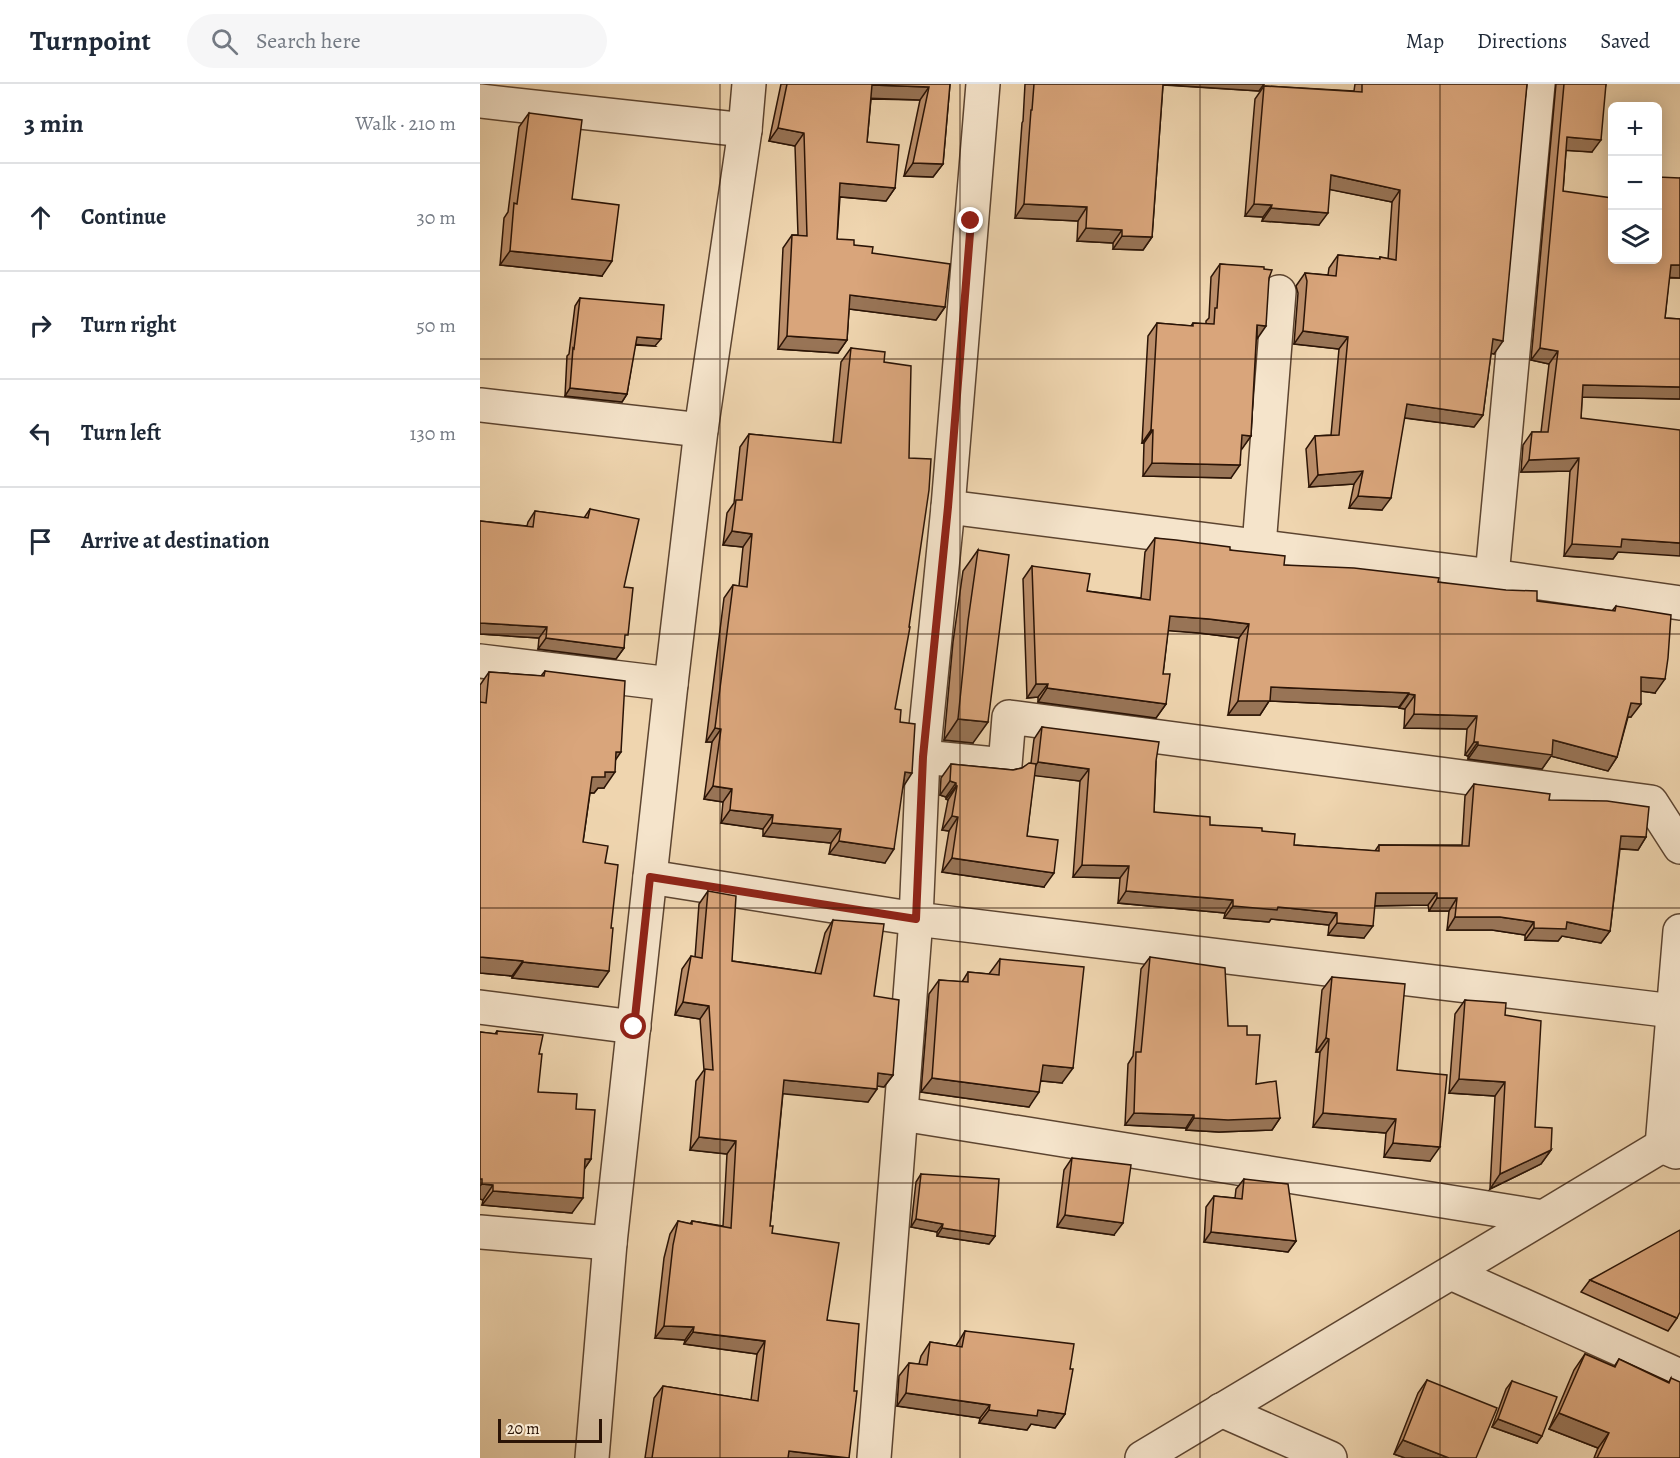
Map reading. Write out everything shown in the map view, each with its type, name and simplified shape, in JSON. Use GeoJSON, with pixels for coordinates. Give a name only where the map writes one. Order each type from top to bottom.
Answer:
{"type":"FeatureCollection","features":[{"type":"Feature","properties":{"kind":"street"},"geometry":{"type":"LineString","coordinates":[[592,1458],[610,1243],[671,684],[701,430],[745,130],[749,84]]}},
{"type":"Feature","properties":{"kind":"street"},"geometry":{"type":"LineString","coordinates":[[874,1458],[916,919],[923,757],[948,507],[983,84]]}},
{"type":"Feature","properties":{"kind":"street"},"geometry":{"type":"LineString","coordinates":[[1492,576],[1538,84]]}},
{"type":"Feature","properties":{"kind":"street"},"geometry":{"type":"LineString","coordinates":[[480,101],[745,130]]}},
{"type":"Feature","properties":{"kind":"street"},"geometry":{"type":"LineString","coordinates":[[1259,546],[1279,292]]}},
{"type":"Feature","properties":{"kind":"street"},"geometry":{"type":"LineString","coordinates":[[480,405],[701,430]]}},
{"type":"Feature","properties":{"kind":"street"},"geometry":{"type":"LineString","coordinates":[[948,507],[1492,576],[1680,603]]}},
{"type":"Feature","properties":{"kind":"street"},"geometry":{"type":"LineString","coordinates":[[480,661],[671,684]]}},
{"type":"Feature","properties":{"kind":"street"},"geometry":{"type":"LineString","coordinates":[[923,757],[1005,765],[1009,717],[1651,802],[1680,847]]}},
{"type":"Feature","properties":{"kind":"street"},"geometry":{"type":"LineString","coordinates":[[650,877],[916,919],[1673,1011]]}},
{"type":"Feature","properties":{"kind":"street"},"geometry":{"type":"LineString","coordinates":[[1142,1458],[1544,1217],[1674,1145],[1673,1011],[1680,931]]}},
{"type":"Feature","properties":{"kind":"street"},"geometry":{"type":"LineString","coordinates":[[480,1007],[634,1027]]}},
{"type":"Feature","properties":{"kind":"street"},"geometry":{"type":"LineString","coordinates":[[902,1114],[1544,1217]]}},
{"type":"Feature","properties":{"kind":"street"},"geometry":{"type":"LineString","coordinates":[[480,1232],[610,1243]]}},
{"type":"Feature","properties":{"kind":"street"},"geometry":{"type":"LineString","coordinates":[[1451,1273],[1680,1376]]}},
{"type":"Feature","properties":{"kind":"street"},"geometry":{"type":"LineString","coordinates":[[1221,1410],[1330,1458]]}},
{"type":"Feature","properties":{"kind":"building"},"geometry":{"type":"Polygon","coordinates":[[[787,84],[950,84],[943,164],[913,163],[929,87],[872,85],[867,142],[899,145],[895,188],[840,183],[837,239],[854,240],[854,245],[873,247],[872,253],[950,264],[945,307],[850,295],[847,340],[787,336],[792,235],[807,236],[804,133],[778,128],[787,84]]]}},
{"type":"Feature","properties":{"kind":"building"},"geometry":{"type":"Polygon","coordinates":[[[1034,84],[1163,84],[1152,237],[1122,236],[1122,230],[1086,228],[1087,207],[1024,204],[1034,84]]]}},
{"type":"Feature","properties":{"kind":"building"},"geometry":{"type":"Polygon","coordinates":[[[1362,84],[1527,84],[1503,341],[1493,339],[1483,415],[1407,404],[1391,498],[1358,496],[1363,471],[1318,475],[1315,436],[1339,435],[1348,337],[1303,331],[1307,281],[1305,273],[1336,276],[1338,255],[1396,260],[1400,190],[1331,175],[1328,213],[1271,208],[1272,205],[1254,204],[1264,86],[1362,92],[1362,84]]]}},
{"type":"Feature","properties":{"kind":"building"},"geometry":{"type":"Polygon","coordinates":[[[1564,84],[1606,84],[1601,140],[1567,137],[1563,191],[1608,197],[1608,264],[1662,264],[1662,177],[1680,178],[1680,265],[1671,265],[1665,318],[1680,319],[1680,387],[1583,385],[1581,418],[1680,430],[1680,543],[1622,539],[1621,547],[1572,544],[1579,458],[1529,460],[1532,432],[1548,432],[1558,351],[1540,348],[1564,84]]]}},
{"type":"Feature","properties":{"kind":"building"},"geometry":{"type":"Polygon","coordinates":[[[529,113],[582,120],[572,199],[619,205],[612,261],[510,251],[514,203],[517,204],[529,113]]]}},
{"type":"Feature","properties":{"kind":"building"},"geometry":{"type":"Polygon","coordinates":[[[1220,264],[1264,267],[1264,269],[1272,270],[1269,278],[1266,326],[1257,325],[1251,436],[1242,435],[1240,465],[1152,463],[1153,430],[1151,430],[1157,323],[1193,326],[1193,323],[1214,324],[1220,264]]]}},
{"type":"Feature","properties":{"kind":"building"},"geometry":{"type":"Polygon","coordinates":[[[580,298],[664,305],[661,339],[637,337],[627,394],[570,388],[580,298]]]}},
{"type":"Feature","properties":{"kind":"building"},"geometry":{"type":"Polygon","coordinates":[[[851,348],[885,352],[884,362],[911,366],[909,458],[931,459],[929,490],[910,627],[895,709],[901,710],[900,722],[915,724],[912,773],[905,772],[894,849],[839,841],[841,829],[772,823],[773,815],[730,810],[732,789],[713,786],[721,729],[715,728],[733,585],[747,587],[752,534],[732,531],[736,500],[742,500],[749,434],[841,443],[851,348]]]}},
{"type":"Feature","properties":{"kind":"building"},"geometry":{"type":"Polygon","coordinates":[[[590,509],[639,519],[624,587],[633,588],[628,635],[625,635],[624,648],[546,638],[547,627],[480,623],[480,521],[533,527],[535,511],[588,518],[590,509]]]}},
{"type":"Feature","properties":{"kind":"building"},"geometry":{"type":"Polygon","coordinates":[[[1155,538],[1285,556],[1284,565],[1354,568],[1439,578],[1438,582],[1506,590],[1537,591],[1537,601],[1615,611],[1616,606],[1671,615],[1665,679],[1641,677],[1641,704],[1631,703],[1617,757],[1553,740],[1552,755],[1478,745],[1478,742],[1474,742],[1477,716],[1414,714],[1415,695],[1409,693],[1271,687],[1270,701],[1238,701],[1249,624],[1170,616],[1163,674],[1170,674],[1166,704],[1047,688],[1048,684],[1036,684],[1032,566],[1090,574],[1087,591],[1150,600],[1155,538]]]}},
{"type":"Feature","properties":{"kind":"building"},"geometry":{"type":"Polygon","coordinates":[[[978,550],[1009,555],[988,722],[958,719],[978,550]]]}},
{"type":"Feature","properties":{"kind":"building"},"geometry":{"type":"Polygon","coordinates":[[[545,671],[625,681],[621,752],[616,752],[615,772],[605,772],[605,777],[592,777],[583,842],[608,846],[605,863],[618,865],[609,971],[480,957],[480,702],[486,703],[489,672],[544,676],[545,671]]]}},
{"type":"Feature","properties":{"kind":"building"},"geometry":{"type":"Polygon","coordinates":[[[1042,727],[1159,742],[1154,812],[1210,817],[1210,825],[1262,828],[1262,831],[1295,834],[1294,845],[1379,851],[1379,845],[1469,846],[1474,784],[1550,794],[1549,800],[1607,801],[1649,807],[1646,837],[1621,836],[1610,931],[1567,922],[1566,929],[1534,928],[1534,922],[1500,917],[1455,917],[1457,898],[1437,898],[1437,893],[1376,893],[1373,926],[1337,923],[1337,913],[1278,907],[1277,910],[1233,906],[1233,900],[1126,891],[1129,866],[1082,865],[1089,769],[1038,762],[1042,727]]]}},
{"type":"Feature","properties":{"kind":"building"},"geometry":{"type":"Polygon","coordinates":[[[1029,763],[1036,764],[1027,836],[1058,840],[1054,873],[952,858],[958,817],[952,816],[957,786],[956,783],[950,781],[951,764],[1013,770],[1029,763]]]}},
{"type":"Feature","properties":{"kind":"building"},"geometry":{"type":"Polygon","coordinates":[[[708,891],[736,896],[732,961],[821,974],[833,920],[884,924],[874,996],[899,1000],[893,1075],[878,1073],[877,1089],[784,1080],[770,1226],[773,1226],[772,1233],[839,1243],[827,1320],[859,1324],[854,1391],[857,1391],[849,1458],[789,1451],[788,1458],[652,1458],[663,1386],[758,1401],[765,1341],[693,1332],[694,1327],[664,1326],[678,1221],[692,1224],[692,1221],[731,1228],[736,1141],[699,1137],[705,1069],[713,1070],[709,1006],[683,1002],[691,956],[702,958],[708,891]]]}},
{"type":"Feature","properties":{"kind":"building"},"geometry":{"type":"Polygon","coordinates":[[[1150,957],[1225,968],[1228,1026],[1247,1026],[1247,1035],[1260,1035],[1256,1084],[1276,1081],[1280,1118],[1228,1120],[1194,1118],[1194,1115],[1134,1113],[1136,1052],[1141,1052],[1150,957]]]}},
{"type":"Feature","properties":{"kind":"building"},"geometry":{"type":"Polygon","coordinates":[[[1000,959],[1084,967],[1073,1068],[1043,1065],[1039,1092],[932,1078],[939,980],[968,982],[968,972],[999,975],[1000,959]]]}},
{"type":"Feature","properties":{"kind":"building"},"geometry":{"type":"Polygon","coordinates":[[[1332,977],[1405,984],[1397,1070],[1447,1075],[1440,1147],[1393,1143],[1396,1119],[1323,1113],[1329,1039],[1326,1038],[1332,977]]]}},
{"type":"Feature","properties":{"kind":"building"},"geometry":{"type":"Polygon","coordinates":[[[1465,1000],[1506,1003],[1505,1015],[1541,1021],[1535,1127],[1552,1128],[1551,1150],[1500,1174],[1505,1082],[1459,1079],[1465,1000]]]}},
{"type":"Feature","properties":{"kind":"building"},"geometry":{"type":"Polygon","coordinates":[[[497,1031],[543,1035],[539,1054],[542,1054],[538,1092],[577,1094],[576,1109],[595,1110],[591,1159],[585,1159],[583,1198],[493,1191],[493,1185],[482,1184],[482,1179],[480,1179],[480,1032],[497,1034],[497,1031]]]}},
{"type":"Feature","properties":{"kind":"building"},"geometry":{"type":"Polygon","coordinates":[[[1072,1158],[1131,1165],[1123,1223],[1065,1215],[1072,1158]]]}},
{"type":"Feature","properties":{"kind":"building"},"geometry":{"type":"Polygon","coordinates":[[[921,1174],[999,1179],[995,1236],[942,1228],[943,1224],[916,1219],[921,1174]]]}},
{"type":"Feature","properties":{"kind":"building"},"geometry":{"type":"Polygon","coordinates":[[[1244,1179],[1288,1184],[1296,1241],[1211,1232],[1214,1196],[1242,1199],[1244,1179]]]}},
{"type":"Feature","properties":{"kind":"building"},"geometry":{"type":"Polygon","coordinates":[[[1680,1230],[1680,1312],[1677,1318],[1590,1280],[1680,1230]]]}},
{"type":"Feature","properties":{"kind":"building"},"geometry":{"type":"Polygon","coordinates":[[[965,1331],[1074,1344],[1070,1369],[1073,1369],[1065,1414],[1038,1410],[1037,1416],[989,1410],[990,1405],[906,1393],[909,1363],[927,1365],[930,1342],[962,1347],[965,1331]]]}},
{"type":"Feature","properties":{"kind":"building"},"geometry":{"type":"Polygon","coordinates":[[[1585,1354],[1615,1367],[1619,1359],[1669,1383],[1671,1378],[1680,1382],[1680,1458],[1597,1458],[1609,1433],[1559,1413],[1585,1354]]]}},
{"type":"Feature","properties":{"kind":"building"},"geometry":{"type":"Polygon","coordinates":[[[1427,1380],[1497,1408],[1476,1458],[1449,1458],[1403,1440],[1427,1380]]]}},
{"type":"Feature","properties":{"kind":"building"},"geometry":{"type":"Polygon","coordinates":[[[1512,1381],[1557,1397],[1542,1436],[1498,1419],[1512,1381]]]}},
{"type":"Feature","properties":{"kind":"route"},"geometry":{"type":"LineString","coordinates":[[634,1027],[650,877],[916,919],[923,757],[948,507],[971,221]]}}]}
